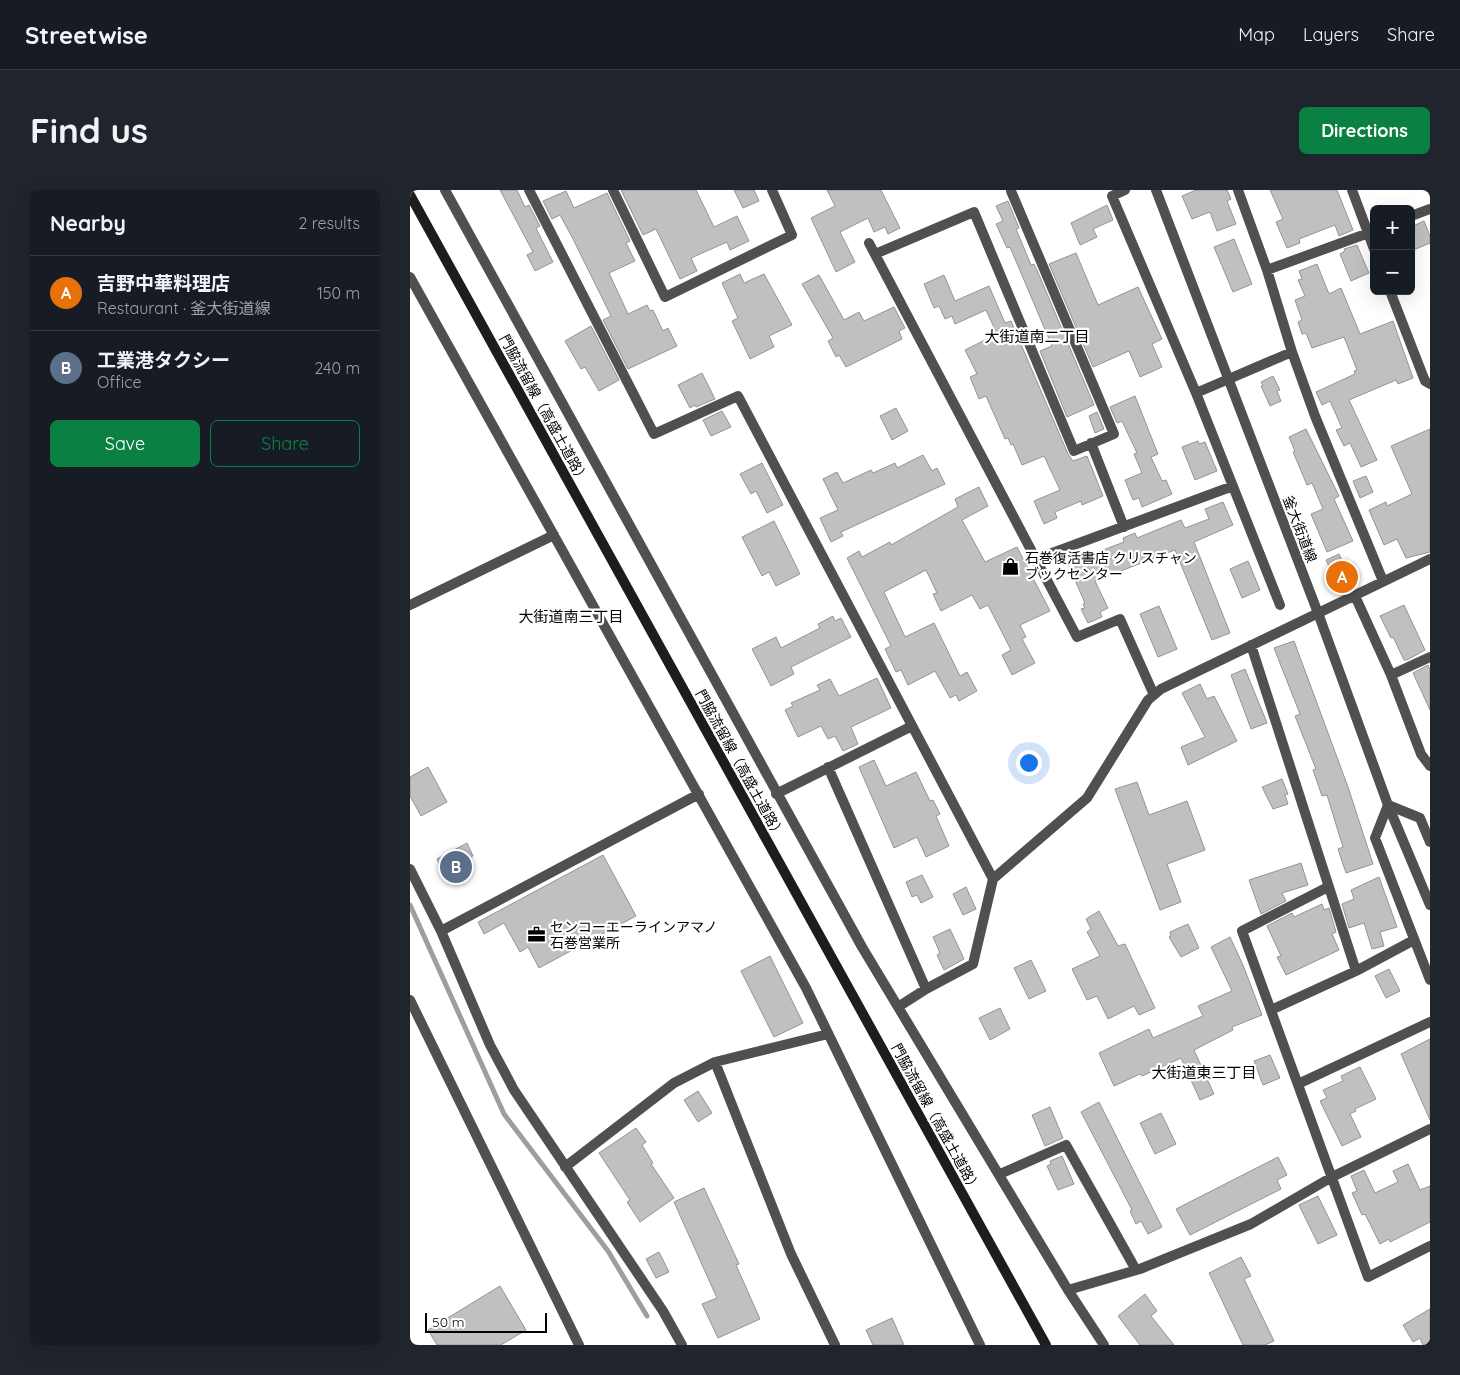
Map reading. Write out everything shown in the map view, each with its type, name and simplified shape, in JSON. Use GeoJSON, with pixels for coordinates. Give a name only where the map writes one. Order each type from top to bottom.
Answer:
{"type":"FeatureCollection","features":[{"type":"Feature","properties":{"kind":"main road","name":"門脇流留線（高盛土道路）"},"geometry":{"type":"LineString","coordinates":[[410,195],[1046,1345]]}},
{"type":"Feature","properties":{"kind":"street"},"geometry":{"type":"LineString","coordinates":[[445,190],[776,794],[898,1007],[1068,1290],[1104,1345]]}},
{"type":"Feature","properties":{"kind":"street"},"geometry":{"type":"LineString","coordinates":[[529,190],[654,434],[738,396],[993,879]]}},
{"type":"Feature","properties":{"kind":"street"},"geometry":{"type":"LineString","coordinates":[[612,190],[665,297],[792,235],[772,190]]}},
{"type":"Feature","properties":{"kind":"street"},"geometry":{"type":"LineString","coordinates":[[1125,190],[1112,196],[1196,393],[1280,605]]}},
{"type":"Feature","properties":{"kind":"street","name":"釜大街道線"},"geometry":{"type":"LineString","coordinates":[[1156,190],[1318,613],[1388,805],[1430,905]]}},
{"type":"Feature","properties":{"kind":"street"},"geometry":{"type":"LineString","coordinates":[[1238,190],[1267,270],[1292,352],[1315,416],[1383,581]]}},
{"type":"Feature","properties":{"kind":"street"},"geometry":{"type":"LineString","coordinates":[[1352,190],[1370,231]]}},
{"type":"Feature","properties":{"kind":"street"},"geometry":{"type":"LineString","coordinates":[[875,254],[974,212],[1074,451],[1114,434],[1011,191]]}},
{"type":"Feature","properties":{"kind":"street"},"geometry":{"type":"LineString","coordinates":[[1415,215],[1430,209]]}},
{"type":"Feature","properties":{"kind":"street"},"geometry":{"type":"LineString","coordinates":[[1267,270],[1370,233]]}},
{"type":"Feature","properties":{"kind":"street"},"geometry":{"type":"LineString","coordinates":[[869,242],[1076,637],[1120,619],[1154,695]]}},
{"type":"Feature","properties":{"kind":"street"},"geometry":{"type":"LineString","coordinates":[[410,277],[806,988],[980,1345]]}},
{"type":"Feature","properties":{"kind":"street"},"geometry":{"type":"LineString","coordinates":[[1392,295],[1425,381],[1430,384]]}},
{"type":"Feature","properties":{"kind":"street"},"geometry":{"type":"LineString","coordinates":[[1196,393],[1292,352]]}},
{"type":"Feature","properties":{"kind":"street"},"geometry":{"type":"LineString","coordinates":[[1091,443],[1124,527]]}},
{"type":"Feature","properties":{"kind":"street"},"geometry":{"type":"LineString","coordinates":[[1036,559],[1233,486]]}},
{"type":"Feature","properties":{"kind":"street"},"geometry":{"type":"LineString","coordinates":[[410,605],[554,535]]}},
{"type":"Feature","properties":{"kind":"street"},"geometry":{"type":"LineString","coordinates":[[898,1007],[926,989],[973,964],[993,879],[1087,798],[1148,700],[1161,689],[1430,559]]}},
{"type":"Feature","properties":{"kind":"street"},"geometry":{"type":"LineString","coordinates":[[1355,596],[1392,675],[1430,766]]}},
{"type":"Feature","properties":{"kind":"street"},"geometry":{"type":"LineString","coordinates":[[1251,645],[1356,970]]}},
{"type":"Feature","properties":{"kind":"street"},"geometry":{"type":"LineString","coordinates":[[1392,675],[1430,657]]}},
{"type":"Feature","properties":{"kind":"street"},"geometry":{"type":"LineString","coordinates":[[776,794],[912,726]]}},
{"type":"Feature","properties":{"kind":"street"},"geometry":{"type":"LineString","coordinates":[[828,767],[926,989]]}},
{"type":"Feature","properties":{"kind":"street"},"geometry":{"type":"LineString","coordinates":[[441,931],[698,794]]}},
{"type":"Feature","properties":{"kind":"street"},"geometry":{"type":"LineString","coordinates":[[1430,842],[1420,818],[1388,805],[1375,838],[1430,980]]}},
{"type":"Feature","properties":{"kind":"street"},"geometry":{"type":"LineString","coordinates":[[410,869],[441,931],[498,1060],[514,1090],[564,1168],[663,1311],[682,1345]]}},
{"type":"Feature","properties":{"kind":"street"},"geometry":{"type":"LineString","coordinates":[[1328,887],[1242,931],[1368,1277],[1430,1246]]}},
{"type":"Feature","properties":{"kind":"street"},"geometry":{"type":"LineString","coordinates":[[1271,1010],[1414,940]]}},
{"type":"Feature","properties":{"kind":"street"},"geometry":{"type":"LineString","coordinates":[[410,1000],[579,1345]]}},
{"type":"Feature","properties":{"kind":"street"},"geometry":{"type":"LineString","coordinates":[[1298,1084],[1430,1022]]}},
{"type":"Feature","properties":{"kind":"street"},"geometry":{"type":"LineString","coordinates":[[564,1168],[674,1083],[715,1062],[828,1034]]}},
{"type":"Feature","properties":{"kind":"street"},"geometry":{"type":"LineString","coordinates":[[715,1062],[791,1254],[835,1345]]}},
{"type":"Feature","properties":{"kind":"street"},"geometry":{"type":"LineString","coordinates":[[1068,1290],[1136,1270],[1251,1224],[1332,1177],[1430,1130]]}},
{"type":"Feature","properties":{"kind":"street"},"geometry":{"type":"LineString","coordinates":[[1000,1174],[1066,1145],[1136,1270]]}},
{"type":"Feature","properties":{"kind":"building"},"geometry":{"type":"Polygon","coordinates":[[[500,190],[517,190],[525,207],[529,205],[540,226],[536,228],[553,262],[535,271],[527,255],[533,252],[500,190]]]}},
{"type":"Feature","properties":{"kind":"building"},"geometry":{"type":"Polygon","coordinates":[[[621,190],[696,190],[714,227],[737,216],[749,241],[730,250],[727,242],[691,258],[697,271],[680,279],[656,229],[643,235],[621,190]]]}},
{"type":"Feature","properties":{"kind":"building"},"geometry":{"type":"Polygon","coordinates":[[[734,190],[754,190],[759,201],[743,208],[734,190]]]}},
{"type":"Feature","properties":{"kind":"building"},"geometry":{"type":"Polygon","coordinates":[[[827,190],[881,190],[900,228],[888,234],[885,227],[874,232],[868,218],[840,232],[855,262],[836,272],[811,218],[835,206],[827,190]]]}},
{"type":"Feature","properties":{"kind":"building"},"geometry":{"type":"Polygon","coordinates":[[[1196,190],[1227,190],[1231,199],[1227,201],[1236,224],[1217,231],[1210,212],[1192,219],[1182,196],[1196,190]]]}},
{"type":"Feature","properties":{"kind":"building"},"geometry":{"type":"Polygon","coordinates":[[[1270,190],[1337,190],[1353,230],[1339,236],[1335,225],[1299,239],[1300,243],[1287,248],[1276,222],[1283,219],[1270,190]]]}},
{"type":"Feature","properties":{"kind":"building"},"geometry":{"type":"Polygon","coordinates":[[[566,191],[574,208],[607,193],[630,241],[626,243],[635,261],[609,273],[628,314],[647,305],[650,311],[653,310],[663,331],[668,328],[677,346],[628,369],[603,320],[611,316],[573,239],[560,215],[552,219],[543,201],[566,191]]]}},
{"type":"Feature","properties":{"kind":"building"},"geometry":{"type":"Polygon","coordinates":[[[1008,201],[1019,228],[1016,229],[1031,265],[1034,264],[1037,270],[1094,405],[1067,417],[1040,351],[1052,346],[1010,247],[1007,248],[996,224],[1003,221],[996,206],[1008,201]]]}},
{"type":"Feature","properties":{"kind":"building"},"geometry":{"type":"Polygon","coordinates":[[[1107,205],[1113,220],[1093,229],[1097,237],[1080,245],[1071,223],[1107,205]]]}},
{"type":"Feature","properties":{"kind":"building"},"geometry":{"type":"Polygon","coordinates":[[[1424,221],[1430,236],[1430,243],[1415,249],[1415,225],[1424,221]]]}},
{"type":"Feature","properties":{"kind":"building"},"geometry":{"type":"Polygon","coordinates":[[[1234,239],[1252,284],[1233,292],[1214,247],[1234,239]]]}},
{"type":"Feature","properties":{"kind":"building"},"geometry":{"type":"Polygon","coordinates":[[[1357,245],[1369,273],[1351,281],[1340,254],[1345,251],[1344,249],[1357,245]]]}},
{"type":"Feature","properties":{"kind":"building"},"geometry":{"type":"Polygon","coordinates":[[[1076,253],[1098,305],[1138,287],[1162,339],[1152,344],[1162,367],[1140,377],[1129,351],[1093,367],[1049,264],[1076,253]]]}},
{"type":"Feature","properties":{"kind":"building"},"geometry":{"type":"Polygon","coordinates":[[[1317,264],[1329,294],[1341,288],[1360,334],[1393,321],[1413,378],[1398,384],[1396,380],[1349,400],[1377,460],[1361,467],[1350,443],[1344,446],[1336,430],[1342,428],[1330,401],[1322,405],[1316,392],[1355,374],[1354,371],[1357,370],[1344,337],[1312,348],[1306,333],[1302,334],[1298,322],[1302,320],[1295,300],[1305,296],[1298,280],[1302,279],[1299,271],[1317,264]]]}},
{"type":"Feature","properties":{"kind":"building"},"geometry":{"type":"Polygon","coordinates":[[[740,274],[744,283],[764,274],[792,325],[769,336],[774,347],[750,359],[732,321],[738,318],[722,283],[740,274]]]}},
{"type":"Feature","properties":{"kind":"building"},"geometry":{"type":"Polygon","coordinates":[[[819,275],[844,320],[859,312],[864,321],[894,307],[905,328],[899,331],[902,339],[846,367],[839,355],[836,357],[828,341],[833,338],[802,284],[819,275]]]}},
{"type":"Feature","properties":{"kind":"building"},"geometry":{"type":"Polygon","coordinates":[[[944,275],[955,301],[989,286],[1005,323],[1011,321],[1068,454],[1073,461],[1087,456],[1103,496],[1082,505],[1081,501],[1055,512],[1057,518],[1044,524],[1034,501],[1060,490],[1044,456],[1022,465],[1013,444],[1011,445],[1008,438],[1005,439],[986,396],[979,399],[970,377],[977,374],[965,350],[997,334],[986,310],[955,324],[952,316],[945,319],[939,306],[934,308],[924,284],[944,275]]]}},
{"type":"Feature","properties":{"kind":"building"},"geometry":{"type":"Polygon","coordinates":[[[591,326],[619,380],[599,391],[585,367],[581,369],[565,341],[591,326]]]}},
{"type":"Feature","properties":{"kind":"building"},"geometry":{"type":"Polygon","coordinates":[[[702,373],[715,399],[690,408],[678,385],[702,373]]]}},
{"type":"Feature","properties":{"kind":"building"},"geometry":{"type":"Polygon","coordinates":[[[1273,376],[1280,390],[1277,391],[1281,401],[1270,406],[1261,382],[1273,376]]]}},
{"type":"Feature","properties":{"kind":"building"},"geometry":{"type":"Polygon","coordinates":[[[1135,396],[1158,454],[1151,457],[1162,481],[1166,480],[1172,494],[1142,507],[1139,498],[1133,500],[1125,480],[1142,473],[1134,454],[1137,453],[1122,421],[1117,423],[1110,407],[1135,396]]]}},
{"type":"Feature","properties":{"kind":"building"},"geometry":{"type":"Polygon","coordinates":[[[896,408],[908,431],[892,440],[880,416],[896,408]]]}},
{"type":"Feature","properties":{"kind":"building"},"geometry":{"type":"Polygon","coordinates":[[[722,411],[731,427],[711,436],[703,420],[722,411]]]}},
{"type":"Feature","properties":{"kind":"building"},"geometry":{"type":"Polygon","coordinates":[[[1097,412],[1104,429],[1095,433],[1089,416],[1097,412]]]}},
{"type":"Feature","properties":{"kind":"building"},"geometry":{"type":"Polygon","coordinates":[[[1306,429],[1339,496],[1334,499],[1353,541],[1327,552],[1311,514],[1323,509],[1312,483],[1307,485],[1293,452],[1295,451],[1289,437],[1306,429]]]}},
{"type":"Feature","properties":{"kind":"building"},"geometry":{"type":"Polygon","coordinates":[[[1430,429],[1430,552],[1406,558],[1397,539],[1384,545],[1369,510],[1386,502],[1387,506],[1412,494],[1391,446],[1430,429]]]}},
{"type":"Feature","properties":{"kind":"building"},"geometry":{"type":"Polygon","coordinates":[[[1198,441],[1199,444],[1205,442],[1217,471],[1195,480],[1182,447],[1198,441]]]}},
{"type":"Feature","properties":{"kind":"building"},"geometry":{"type":"Polygon","coordinates":[[[923,455],[932,471],[937,468],[945,484],[841,532],[843,536],[831,542],[820,518],[838,510],[823,479],[837,472],[843,483],[871,470],[873,473],[895,463],[897,468],[923,455]]]}},
{"type":"Feature","properties":{"kind":"building"},"geometry":{"type":"Polygon","coordinates":[[[762,463],[783,505],[767,513],[756,491],[751,494],[740,474],[762,463]]]}},
{"type":"Feature","properties":{"kind":"building"},"geometry":{"type":"Polygon","coordinates":[[[1366,476],[1373,492],[1360,498],[1353,481],[1366,476]]]}},
{"type":"Feature","properties":{"kind":"building"},"geometry":{"type":"Polygon","coordinates":[[[979,487],[988,506],[962,520],[985,562],[1017,547],[1050,611],[1020,625],[1026,637],[1022,639],[1035,663],[1012,675],[1002,655],[1011,650],[988,605],[980,609],[972,595],[941,611],[933,594],[937,593],[926,570],[884,592],[905,637],[934,623],[960,676],[967,672],[977,691],[959,701],[956,695],[950,698],[935,671],[908,685],[901,670],[896,672],[885,649],[891,646],[847,558],[859,551],[862,557],[890,542],[891,545],[958,507],[955,499],[979,487]]]}},
{"type":"Feature","properties":{"kind":"building"},"geometry":{"type":"Polygon","coordinates":[[[1223,502],[1233,525],[1194,542],[1230,633],[1212,640],[1175,550],[1095,581],[1108,608],[1100,612],[1102,617],[1088,623],[1081,609],[1085,608],[1083,604],[1085,603],[1067,562],[1084,554],[1085,557],[1124,542],[1123,538],[1135,533],[1137,538],[1181,520],[1185,528],[1209,519],[1205,509],[1223,502]]]}},
{"type":"Feature","properties":{"kind":"building"},"geometry":{"type":"Polygon","coordinates":[[[774,521],[800,574],[776,586],[769,572],[762,576],[742,537],[774,521]]]}},
{"type":"Feature","properties":{"kind":"building"},"geometry":{"type":"Polygon","coordinates":[[[1339,554],[1352,583],[1339,588],[1326,560],[1339,554]]]}},
{"type":"Feature","properties":{"kind":"building"},"geometry":{"type":"Polygon","coordinates":[[[1248,561],[1260,590],[1242,598],[1230,569],[1248,561]]]}},
{"type":"Feature","properties":{"kind":"building"},"geometry":{"type":"Polygon","coordinates":[[[1404,605],[1425,650],[1407,660],[1404,660],[1380,616],[1404,605]]]}},
{"type":"Feature","properties":{"kind":"building"},"geometry":{"type":"Polygon","coordinates":[[[1159,606],[1177,649],[1158,657],[1140,614],[1159,606]]]}},
{"type":"Feature","properties":{"kind":"building"},"geometry":{"type":"Polygon","coordinates":[[[833,616],[835,621],[841,618],[851,637],[791,667],[794,674],[771,686],[752,649],[776,637],[781,648],[820,628],[818,624],[833,616]]]}},
{"type":"Feature","properties":{"kind":"building"},"geometry":{"type":"Polygon","coordinates":[[[1294,641],[1348,787],[1373,864],[1346,873],[1338,849],[1343,847],[1327,795],[1322,796],[1313,770],[1316,769],[1295,716],[1300,714],[1274,648],[1294,641]]]}},
{"type":"Feature","properties":{"kind":"building"},"geometry":{"type":"Polygon","coordinates":[[[1428,665],[1430,670],[1430,710],[1413,673],[1428,665]]]}},
{"type":"Feature","properties":{"kind":"building"},"geometry":{"type":"Polygon","coordinates":[[[1245,669],[1267,723],[1251,729],[1231,675],[1245,669]]]}},
{"type":"Feature","properties":{"kind":"building"},"geometry":{"type":"Polygon","coordinates":[[[877,678],[891,708],[851,727],[858,744],[843,751],[835,736],[828,739],[821,726],[798,737],[785,710],[793,706],[791,703],[820,690],[817,685],[830,679],[839,696],[877,678]]]}},
{"type":"Feature","properties":{"kind":"building"},"geometry":{"type":"Polygon","coordinates":[[[1200,684],[1207,699],[1214,696],[1237,741],[1188,765],[1181,747],[1205,737],[1182,693],[1200,684]]]}},
{"type":"Feature","properties":{"kind":"building"},"geometry":{"type":"Polygon","coordinates":[[[874,760],[886,786],[916,772],[930,801],[933,800],[940,814],[936,816],[949,846],[926,857],[917,837],[894,848],[859,767],[874,760]]]}},
{"type":"Feature","properties":{"kind":"building"},"geometry":{"type":"Polygon","coordinates":[[[428,767],[447,802],[421,816],[410,796],[410,777],[428,767]]]}},
{"type":"Feature","properties":{"kind":"building"},"geometry":{"type":"Polygon","coordinates":[[[1282,779],[1288,794],[1285,795],[1288,804],[1273,809],[1262,787],[1282,779]]]}},
{"type":"Feature","properties":{"kind":"building"},"geometry":{"type":"Polygon","coordinates":[[[1137,782],[1149,815],[1187,801],[1205,850],[1167,864],[1181,902],[1160,910],[1115,789],[1137,782]]]}},
{"type":"Feature","properties":{"kind":"building"},"geometry":{"type":"Polygon","coordinates":[[[467,843],[473,856],[442,870],[437,859],[467,843]]]}},
{"type":"Feature","properties":{"kind":"building"},"geometry":{"type":"Polygon","coordinates":[[[603,855],[636,916],[539,968],[528,947],[520,952],[504,923],[484,934],[478,922],[603,855]]]}},
{"type":"Feature","properties":{"kind":"building"},"geometry":{"type":"Polygon","coordinates":[[[1301,863],[1308,885],[1282,893],[1286,901],[1261,914],[1249,880],[1301,863]]]}},
{"type":"Feature","properties":{"kind":"building"},"geometry":{"type":"Polygon","coordinates":[[[922,875],[933,897],[921,903],[917,895],[912,897],[906,882],[922,875]]]}},
{"type":"Feature","properties":{"kind":"building"},"geometry":{"type":"Polygon","coordinates":[[[1379,877],[1397,927],[1380,932],[1384,946],[1372,949],[1364,923],[1349,928],[1342,904],[1354,899],[1351,890],[1379,877]]]}},
{"type":"Feature","properties":{"kind":"building"},"geometry":{"type":"Polygon","coordinates":[[[966,887],[976,909],[963,915],[953,894],[966,887]]]}},
{"type":"Feature","properties":{"kind":"building"},"geometry":{"type":"Polygon","coordinates":[[[1322,904],[1324,910],[1329,908],[1336,932],[1332,934],[1339,950],[1286,975],[1277,957],[1281,956],[1267,926],[1292,913],[1294,917],[1322,904]]]}},
{"type":"Feature","properties":{"kind":"building"},"geometry":{"type":"Polygon","coordinates":[[[1099,911],[1118,946],[1125,944],[1155,1008],[1139,1015],[1134,1006],[1108,1019],[1097,996],[1087,1000],[1072,969],[1100,956],[1087,932],[1091,929],[1086,919],[1099,911]]]}},
{"type":"Feature","properties":{"kind":"building"},"geometry":{"type":"Polygon","coordinates":[[[1188,924],[1199,948],[1181,957],[1169,937],[1171,936],[1170,932],[1188,924]]]}},
{"type":"Feature","properties":{"kind":"building"},"geometry":{"type":"Polygon","coordinates":[[[950,929],[964,959],[944,970],[937,955],[940,953],[933,937],[950,929]]]}},
{"type":"Feature","properties":{"kind":"building"},"geometry":{"type":"Polygon","coordinates":[[[1230,937],[1262,1015],[1232,1027],[1233,1030],[1194,1050],[1214,1094],[1200,1100],[1181,1058],[1142,1076],[1140,1074],[1114,1086],[1099,1053],[1149,1029],[1153,1038],[1203,1016],[1198,1006],[1232,991],[1211,947],[1230,937]]]}},
{"type":"Feature","properties":{"kind":"building"},"geometry":{"type":"Polygon","coordinates":[[[770,956],[803,1023],[774,1037],[741,971],[770,956]]]}},
{"type":"Feature","properties":{"kind":"building"},"geometry":{"type":"Polygon","coordinates":[[[1031,960],[1046,991],[1029,999],[1014,968],[1031,960]]]}},
{"type":"Feature","properties":{"kind":"building"},"geometry":{"type":"Polygon","coordinates":[[[1389,969],[1400,991],[1386,998],[1375,976],[1389,969]]]}},
{"type":"Feature","properties":{"kind":"building"},"geometry":{"type":"Polygon","coordinates":[[[1000,1008],[1010,1029],[990,1040],[979,1018],[1000,1008]]]}},
{"type":"Feature","properties":{"kind":"building"},"geometry":{"type":"Polygon","coordinates":[[[1430,1039],[1430,1120],[1401,1054],[1430,1039]]]}},
{"type":"Feature","properties":{"kind":"building"},"geometry":{"type":"Polygon","coordinates":[[[1270,1055],[1280,1078],[1263,1085],[1254,1061],[1270,1055]]]}},
{"type":"Feature","properties":{"kind":"building"},"geometry":{"type":"Polygon","coordinates":[[[1360,1067],[1376,1099],[1355,1109],[1356,1111],[1350,1114],[1361,1137],[1342,1146],[1320,1101],[1327,1098],[1323,1090],[1343,1081],[1341,1076],[1360,1067]]]}},
{"type":"Feature","properties":{"kind":"building"},"geometry":{"type":"Polygon","coordinates":[[[698,1091],[712,1113],[698,1122],[684,1100],[698,1091]]]}},
{"type":"Feature","properties":{"kind":"building"},"geometry":{"type":"Polygon","coordinates":[[[1099,1102],[1162,1227],[1148,1234],[1141,1221],[1136,1224],[1130,1211],[1132,1210],[1081,1112],[1099,1102]]]}},
{"type":"Feature","properties":{"kind":"building"},"geometry":{"type":"Polygon","coordinates":[[[1050,1107],[1063,1138],[1045,1146],[1032,1115],[1050,1107]]]}},
{"type":"Feature","properties":{"kind":"building"},"geometry":{"type":"Polygon","coordinates":[[[1161,1113],[1176,1144],[1155,1154],[1140,1123],[1161,1113]]]}},
{"type":"Feature","properties":{"kind":"building"},"geometry":{"type":"Polygon","coordinates":[[[636,1128],[646,1142],[642,1145],[653,1163],[651,1164],[674,1198],[640,1222],[627,1202],[630,1200],[599,1153],[636,1128]]]}},
{"type":"Feature","properties":{"kind":"building"},"geometry":{"type":"Polygon","coordinates":[[[1062,1156],[1074,1184],[1058,1190],[1047,1166],[1051,1164],[1050,1161],[1062,1156]]]}},
{"type":"Feature","properties":{"kind":"building"},"geometry":{"type":"Polygon","coordinates":[[[1278,1157],[1287,1175],[1277,1180],[1281,1189],[1190,1235],[1176,1209],[1278,1157]]]}},
{"type":"Feature","properties":{"kind":"building"},"geometry":{"type":"Polygon","coordinates":[[[1408,1164],[1420,1190],[1430,1186],[1430,1222],[1390,1242],[1389,1239],[1380,1244],[1365,1214],[1362,1215],[1352,1193],[1357,1191],[1351,1176],[1364,1170],[1375,1193],[1398,1182],[1393,1171],[1408,1164]]]}},
{"type":"Feature","properties":{"kind":"building"},"geometry":{"type":"Polygon","coordinates":[[[704,1188],[739,1264],[736,1265],[760,1319],[718,1338],[702,1304],[717,1298],[674,1202],[704,1188]]]}},
{"type":"Feature","properties":{"kind":"building"},"geometry":{"type":"Polygon","coordinates":[[[1318,1196],[1337,1235],[1318,1244],[1299,1205],[1318,1196]]]}},
{"type":"Feature","properties":{"kind":"building"},"geometry":{"type":"Polygon","coordinates":[[[659,1252],[669,1272],[656,1278],[646,1259],[659,1252]]]}},
{"type":"Feature","properties":{"kind":"building"},"geometry":{"type":"Polygon","coordinates":[[[1241,1257],[1251,1276],[1244,1279],[1274,1341],[1265,1345],[1243,1345],[1209,1273],[1241,1257]]]}},
{"type":"Feature","properties":{"kind":"building"},"geometry":{"type":"Polygon","coordinates":[[[500,1286],[526,1330],[501,1345],[437,1345],[428,1330],[500,1286]]]}},
{"type":"Feature","properties":{"kind":"building"},"geometry":{"type":"Polygon","coordinates":[[[1145,1294],[1157,1311],[1151,1316],[1174,1345],[1140,1345],[1118,1316],[1145,1294]]]}},
{"type":"Feature","properties":{"kind":"building"},"geometry":{"type":"Polygon","coordinates":[[[1430,1309],[1430,1345],[1423,1345],[1420,1338],[1413,1342],[1403,1325],[1430,1309]]]}},
{"type":"Feature","properties":{"kind":"building"},"geometry":{"type":"Polygon","coordinates":[[[892,1318],[904,1345],[873,1345],[866,1330],[892,1318]]]}},
{"type":"Feature","properties":{"kind":"waterway"},"geometry":{"type":"LineString","coordinates":[[410,905],[504,1114],[608,1251],[647,1316]]}},
{"type":"Feature","properties":{"kind":"place","name":"石巻復活書店 クリスチャン ブックセンター"},"geometry":{"type":"Point","coordinates":[1011,566]}},
{"type":"Feature","properties":{"kind":"place","name":"吉野中華料理店"},"geometry":{"type":"Point","coordinates":[1342,577]}},
{"type":"Feature","properties":{"kind":"place","name":"工業港タクシー"},"geometry":{"type":"Point","coordinates":[456,867]}},
{"type":"Feature","properties":{"kind":"place","name":"センコーエーラインアマノ 石巻営業所"},"geometry":{"type":"Point","coordinates":[536,935]}},
{"type":"Feature","properties":{"kind":"district","name":"大街道南二丁目"},"geometry":{"type":"Point","coordinates":[1037,336]}},
{"type":"Feature","properties":{"kind":"district","name":"大街道南三丁目"},"geometry":{"type":"Point","coordinates":[571,616]}},
{"type":"Feature","properties":{"kind":"district","name":"大街道東三丁目"},"geometry":{"type":"Point","coordinates":[1204,1072]}}]}
